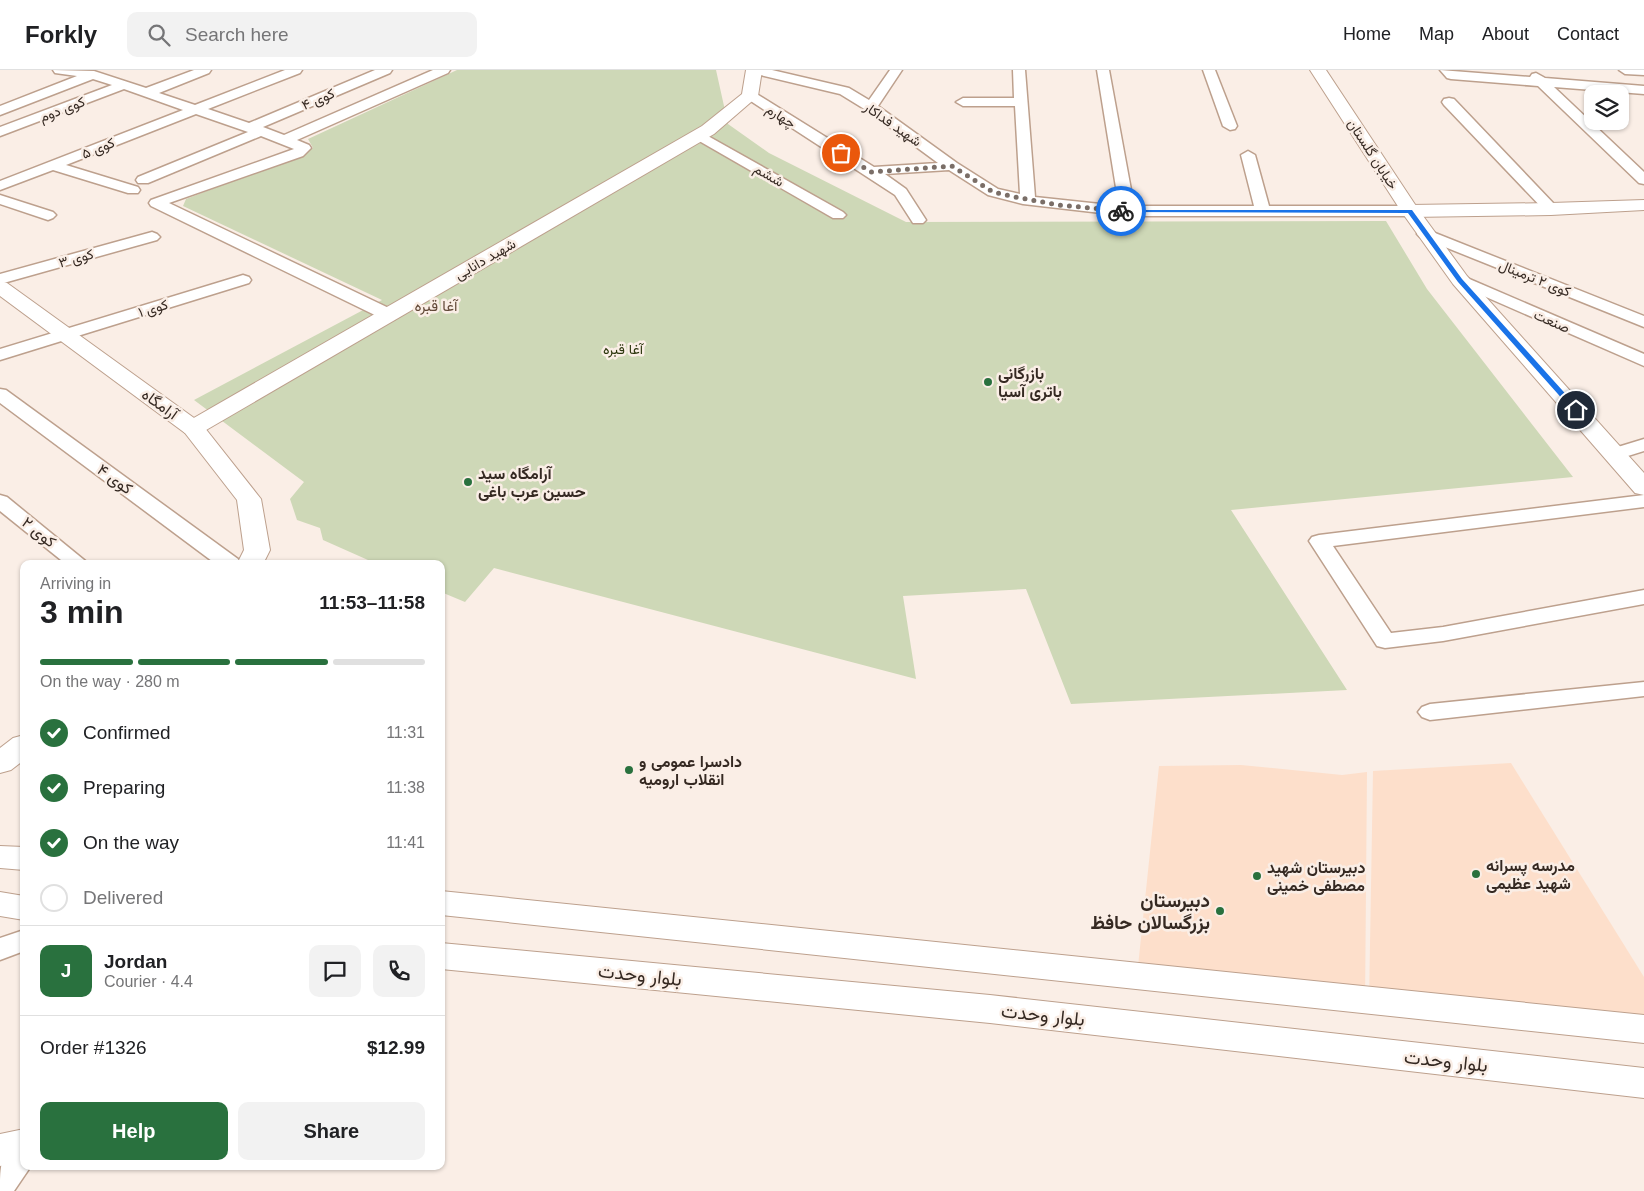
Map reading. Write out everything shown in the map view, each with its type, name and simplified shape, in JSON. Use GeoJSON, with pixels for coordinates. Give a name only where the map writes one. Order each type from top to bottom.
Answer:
{"type":"FeatureCollection","features":[{"type":"Feature","properties":{"kind":"main road"},"geometry":{"type":"LineString","coordinates":[[750,96],[755,70]]}},
{"type":"Feature","properties":{"kind":"main road","name":"خیابان گلستان"},"geometry":{"type":"LineString","coordinates":[[1318,70],[1425,234],[1460,280],[1644,488]]}},
{"type":"Feature","properties":{"kind":"main road","name":"شهید دانایی"},"geometry":{"type":"LineString","coordinates":[[193,428],[699,135],[750,96]]}},
{"type":"Feature","properties":{"kind":"main road"},"geometry":{"type":"LineString","coordinates":[[1410,211],[1551,209],[1644,205]]}},
{"type":"Feature","properties":{"kind":"main road","name":"آرامگاه"},"geometry":{"type":"LineString","coordinates":[[0,287],[193,428],[249,499],[258,550],[252,560]]}},
{"type":"Feature","properties":{"kind":"main road"},"geometry":{"type":"LineString","coordinates":[[0,764],[20,748]]}},
{"type":"Feature","properties":{"kind":"main road"},"geometry":{"type":"LineString","coordinates":[[0,857],[20,860]]}},
{"type":"Feature","properties":{"kind":"main road"},"geometry":{"type":"LineString","coordinates":[[445,903],[1644,1029]]}},
{"type":"Feature","properties":{"kind":"main road"},"geometry":{"type":"LineString","coordinates":[[0,904],[20,907]]}},
{"type":"Feature","properties":{"kind":"main road","name":"بلوار وحدت"},"geometry":{"type":"LineString","coordinates":[[445,956],[990,1009],[1644,1083]]}},
{"type":"Feature","properties":{"kind":"main road"},"geometry":{"type":"LineString","coordinates":[[0,1150],[20,1146]]}},
{"type":"Feature","properties":{"kind":"street"},"geometry":{"type":"LineString","coordinates":[[59,70],[100,72],[124,86],[304,148],[298,153],[156,203],[388,316]]}},
{"type":"Feature","properties":{"kind":"street"},"geometry":{"type":"LineString","coordinates":[[146,93],[205,70]]}},
{"type":"Feature","properties":{"kind":"street","name":"کوی ۵"},"geometry":{"type":"LineString","coordinates":[[0,186],[296,70]]}},
{"type":"Feature","properties":{"kind":"street","name":"کوی ۴"},"geometry":{"type":"LineString","coordinates":[[54,166],[138,185],[386,70]]}},
{"type":"Feature","properties":{"kind":"street"},"geometry":{"type":"LineString","coordinates":[[285,140],[444,70]]}},
{"type":"Feature","properties":{"kind":"street","name":"شهید فداکار"},"geometry":{"type":"LineString","coordinates":[[755,70],[833,82],[952,166],[993,192],[1028,201],[1128,211],[1410,211]]}},
{"type":"Feature","properties":{"kind":"street"},"geometry":{"type":"LineString","coordinates":[[871,107],[896,70]]}},
{"type":"Feature","properties":{"kind":"street"},"geometry":{"type":"LineString","coordinates":[[1019,70],[1028,201]]}},
{"type":"Feature","properties":{"kind":"street"},"geometry":{"type":"LineString","coordinates":[[1103,70],[1128,211]]}},
{"type":"Feature","properties":{"kind":"street"},"geometry":{"type":"LineString","coordinates":[[1209,70],[1230,126]]}},
{"type":"Feature","properties":{"kind":"street"},"geometry":{"type":"LineString","coordinates":[[1446,70],[1451,74],[1593,85]]}},
{"type":"Feature","properties":{"kind":"street"},"geometry":{"type":"LineString","coordinates":[[1529,70],[1644,180]]}},
{"type":"Feature","properties":{"kind":"street"},"geometry":{"type":"LineString","coordinates":[[1624,85],[1620,73],[1644,71]]}},
{"type":"Feature","properties":{"kind":"street"},"geometry":{"type":"LineString","coordinates":[[0,111],[100,72]]}},
{"type":"Feature","properties":{"kind":"street","name":"کوی دوم"},"geometry":{"type":"LineString","coordinates":[[0,132],[124,86]]}},
{"type":"Feature","properties":{"kind":"street"},"geometry":{"type":"LineString","coordinates":[[1629,88],[1644,90]]}},
{"type":"Feature","properties":{"kind":"street","name":"چهارم"},"geometry":{"type":"LineString","coordinates":[[750,96],[901,192],[918,220]]}},
{"type":"Feature","properties":{"kind":"street"},"geometry":{"type":"LineString","coordinates":[[964,103],[1021,102]]}},
{"type":"Feature","properties":{"kind":"street"},"geometry":{"type":"LineString","coordinates":[[1449,102],[1551,209]]}},
{"type":"Feature","properties":{"kind":"street","name":"ششم"},"geometry":{"type":"LineString","coordinates":[[699,135],[838,215]]}},
{"type":"Feature","properties":{"kind":"street"},"geometry":{"type":"LineString","coordinates":[[1248,155],[1263,212]]}},
{"type":"Feature","properties":{"kind":"street"},"geometry":{"type":"LineString","coordinates":[[871,172],[952,166]]}},
{"type":"Feature","properties":{"kind":"street"},"geometry":{"type":"LineString","coordinates":[[0,171],[23,177]]}},
{"type":"Feature","properties":{"kind":"street"},"geometry":{"type":"LineString","coordinates":[[0,200],[48,215]]}},
{"type":"Feature","properties":{"kind":"street","name":"کوی ۲ ترمینال"},"geometry":{"type":"LineString","coordinates":[[1425,234],[1644,322]]}},
{"type":"Feature","properties":{"kind":"street","name":"کوی ۳"},"geometry":{"type":"LineString","coordinates":[[0,279],[152,237]]}},
{"type":"Feature","properties":{"kind":"street","name":"کوی ۱"},"geometry":{"type":"LineString","coordinates":[[0,355],[243,280]]}},
{"type":"Feature","properties":{"kind":"street","name":"صنعت"},"geometry":{"type":"LineString","coordinates":[[1460,280],[1644,361]]}},
{"type":"Feature","properties":{"kind":"street","name":"کوی ۴"},"geometry":{"type":"LineString","coordinates":[[0,394],[225,560]]}},
{"type":"Feature","properties":{"kind":"street"},"geometry":{"type":"LineString","coordinates":[[1615,454],[1644,445]]}},
{"type":"Feature","properties":{"kind":"street","name":"کوی ۲"},"geometry":{"type":"LineString","coordinates":[[0,501],[74,560]]}},
{"type":"Feature","properties":{"kind":"street"},"geometry":{"type":"LineString","coordinates":[[1644,501],[1319,541],[1386,641],[1443,634],[1644,597]]}},
{"type":"Feature","properties":{"kind":"street"},"geometry":{"type":"LineString","coordinates":[[1430,712],[1644,689]]}},
{"type":"Feature","properties":{"kind":"street"},"geometry":{"type":"LineString","coordinates":[[0,949],[20,942]]}},
{"type":"Feature","properties":{"kind":"street"},"geometry":{"type":"LineString","coordinates":[[0,1185],[20,1156]]}},
{"type":"Feature","properties":{"kind":"shaded area","name":"مدرسه پسرانه شهید عظیمی"},"geometry":{"type":"Polygon","coordinates":[[[1511,763],[1644,977],[1644,1035],[1369,1003],[1373,771],[1511,763]]]}},
{"type":"Feature","properties":{"kind":"shaded area","name":"دبیرستان شهید مصطفی خمینی"},"geometry":{"type":"Polygon","coordinates":[[[1241,765],[1342,775],[1367,772],[1365,1005],[1137,976],[1159,766],[1241,765]]]}},
{"type":"Feature","properties":{"kind":"green space","name":"آغا قبره"},"geometry":{"type":"Polygon","coordinates":[[[457,70],[716,70],[728,124],[769,153],[906,222],[1386,221],[1427,289],[1573,477],[1231,510],[1347,690],[1071,704],[1026,589],[903,596],[916,679],[494,568],[465,602],[445,594],[445,560],[368,560],[323,540],[320,528],[297,520],[290,499],[304,482],[194,400],[382,300],[183,206],[186,199],[299,156],[313,148],[308,139],[457,70]]]}},
{"type":"Feature","properties":{"kind":"way so far"},"geometry":{"type":"LineString","coordinates":[[841,153],[871,172],[952,166],[993,192],[1028,201],[1121,211]]}},
{"type":"Feature","properties":{"kind":"place","name":"بازرگانی باتری آسیا"},"geometry":{"type":"Point","coordinates":[988,382]}},
{"type":"Feature","properties":{"kind":"place","name":"آرامگاه سید حسین عرب باغی"},"geometry":{"type":"Point","coordinates":[468,482]}},
{"type":"Feature","properties":{"kind":"place","name":"دادسرا عمومی و انقلاب ارومیه"},"geometry":{"type":"Point","coordinates":[629,770]}},
{"type":"Feature","properties":{"kind":"place","name":"مدرسه پسرانه شهید عظیمی"},"geometry":{"type":"Point","coordinates":[1476,874]}},
{"type":"Feature","properties":{"kind":"place","name":"دبیرستان شهید مصطفی خمینی"},"geometry":{"type":"Point","coordinates":[1257,876]}},
{"type":"Feature","properties":{"kind":"place","name":"دبیرستان بزرگسالان حافظ"},"geometry":{"type":"Point","coordinates":[1220,911]}},
{"type":"Feature","properties":{"kind":"district","name":"آغا قبره"},"geometry":{"type":"Point","coordinates":[436,305]}},
{"type":"Feature","properties":{"kind":"route"},"geometry":{"type":"LineString","coordinates":[[1121,211],[1410,211],[1460,280],[1576,410]]}}]}
